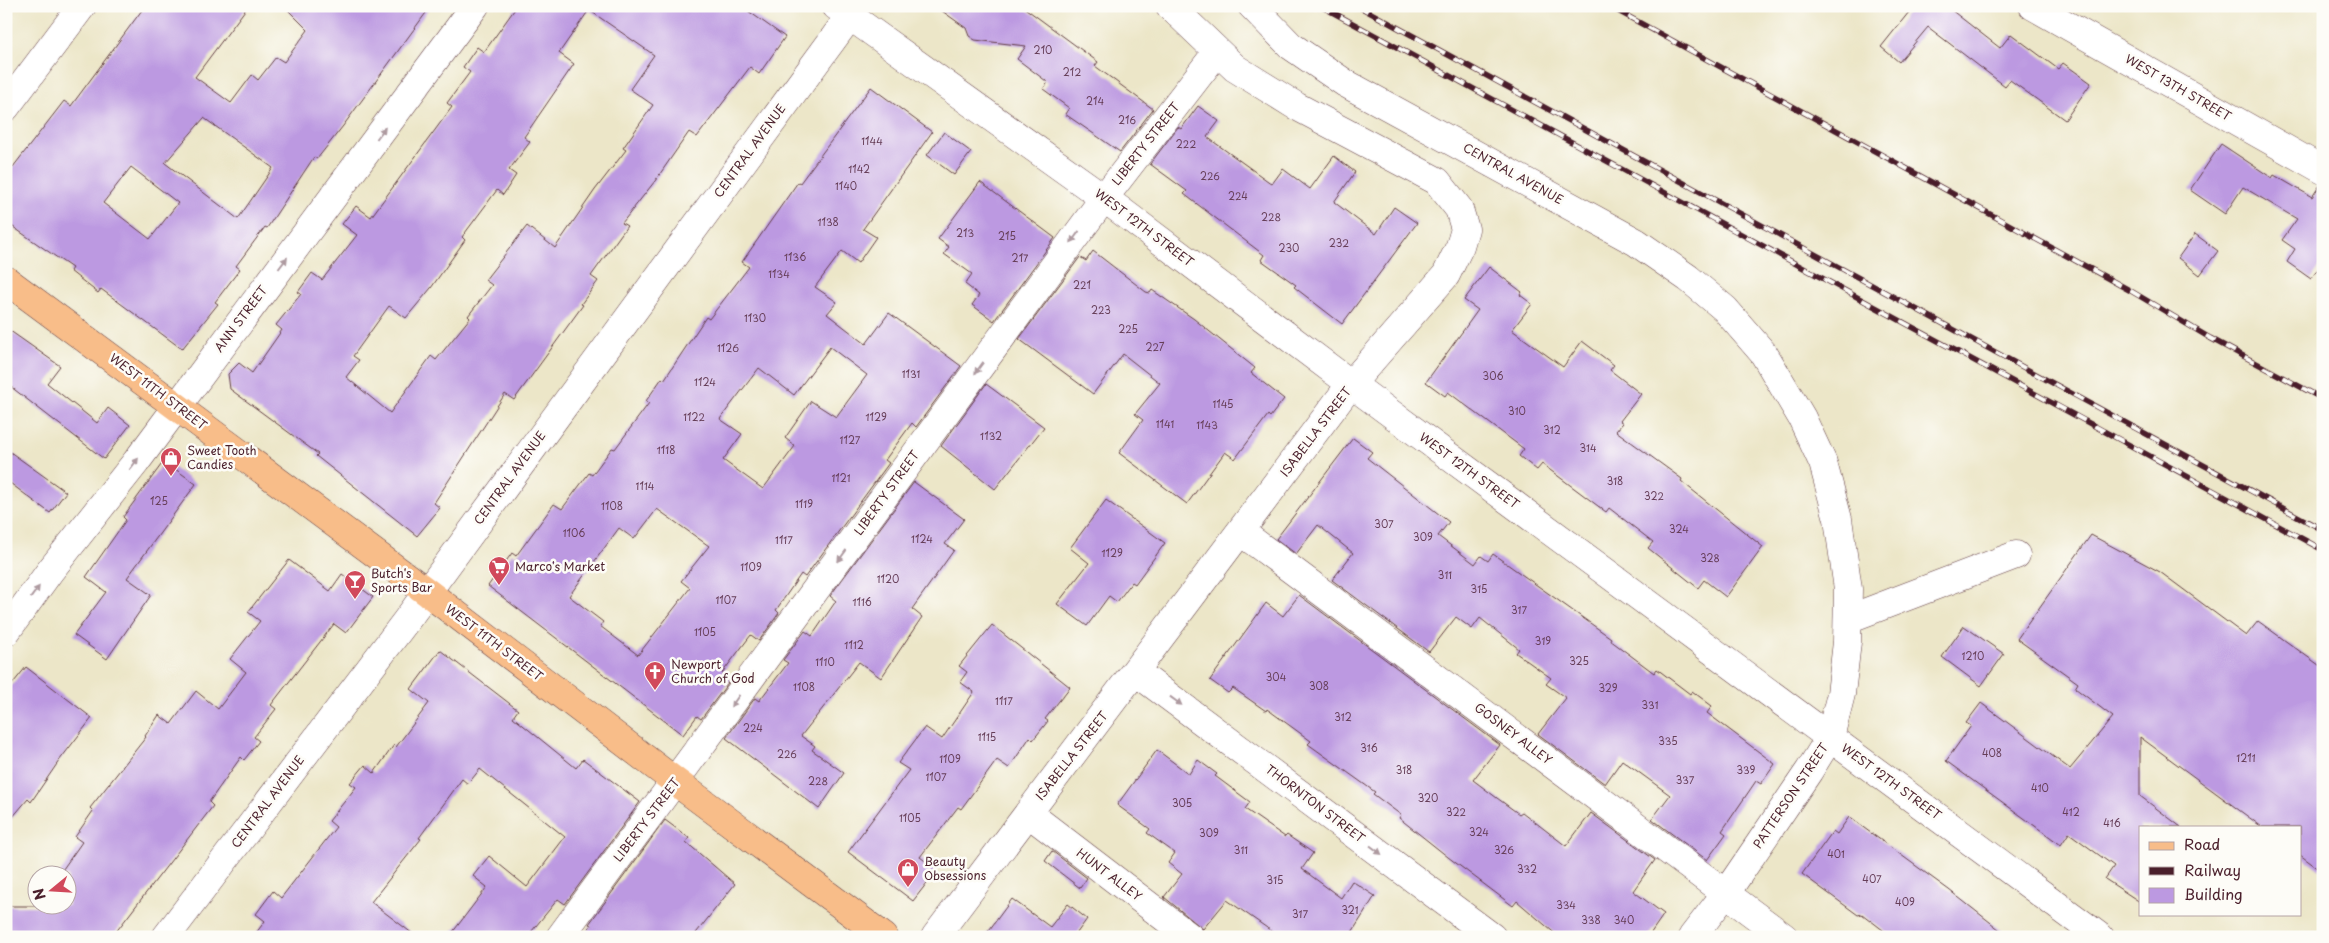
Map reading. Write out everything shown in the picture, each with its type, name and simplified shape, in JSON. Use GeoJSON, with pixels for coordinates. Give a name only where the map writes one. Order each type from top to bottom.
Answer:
{"type":"FeatureCollection","features":[{"type":"Feature","properties":{"kind":"main road","name":"WEST 11TH STREET"},"geometry":{"type":"LineString","coordinates":[[6,280],[427,592],[676,782],[884,937]]}},
{"type":"Feature","properties":{"kind":"street"},"geometry":{"type":"LineString","coordinates":[[6,107],[82,6]]}},
{"type":"Feature","properties":{"kind":"street","name":"ANN STREET"},"geometry":{"type":"LineString","coordinates":[[6,632],[475,6]]}},
{"type":"Feature","properties":{"kind":"street","name":"ISABELLA STREET"},"geometry":{"type":"LineString","coordinates":[[935,937],[1351,384],[1446,274],[1460,246],[1465,229],[1459,209],[1437,181],[1296,106],[1235,68],[1170,6]]}},
{"type":"Feature","properties":{"kind":"street","name":"CENTRAL AVENUE"},"geometry":{"type":"LineString","coordinates":[[1252,6],[1291,46],[1345,82],[1636,242],[1688,278],[1725,309],[1764,354]]}},
{"type":"Feature","properties":{"kind":"street","name":"WEST 13TH STREET"},"geometry":{"type":"LineString","coordinates":[[2033,6],[2323,170]]}},
{"type":"Feature","properties":{"kind":"street","name":"CENTRAL AVENUE"},"geometry":{"type":"LineString","coordinates":[[166,937],[427,592],[843,11]]}},
{"type":"Feature","properties":{"kind":"street","name":"WEST 12TH STREET"},"geometry":{"type":"LineString","coordinates":[[843,11],[1104,198],[1351,384],[2100,937]]}},
{"type":"Feature","properties":{"kind":"street","name":"LIBERTY STREET"},"geometry":{"type":"LineString","coordinates":[[560,937],[676,782],[1104,198],[1218,52]]}},
{"type":"Feature","properties":{"kind":"street","name":"PATTERSON STREET"},"geometry":{"type":"LineString","coordinates":[[1692,937],[1726,893],[1830,737],[1841,694],[1847,642],[1848,589],[1838,520],[1823,463],[1802,418],[1764,354]]}},
{"type":"Feature","properties":{"kind":"street","name":"GOSNEY ALLEY"},"geometry":{"type":"LineString","coordinates":[[1241,532],[1784,937]]}},
{"type":"Feature","properties":{"kind":"street"},"geometry":{"type":"LineString","coordinates":[[1848,619],[2016,555]]}},
{"type":"Feature","properties":{"kind":"street","name":"THORNTON STREET"},"geometry":{"type":"LineString","coordinates":[[1136,672],[1492,937]]}},
{"type":"Feature","properties":{"kind":"street","name":"HUNT ALLEY"},"geometry":{"type":"LineString","coordinates":[[1028,812],[1190,937]]}},
{"type":"Feature","properties":{"kind":"building"},"geometry":{"type":"Polygon","coordinates":[[[145,6],[248,6],[195,77],[231,103],[252,75],[258,80],[276,57],[284,62],[308,30],[284,6],[431,6],[343,126],[317,159],[314,157],[267,228],[265,227],[236,266],[240,269],[215,302],[218,304],[182,349],[101,289],[98,293],[70,271],[72,268],[6,222],[6,176],[64,101],[71,106],[145,6]],[[204,118],[165,163],[238,219],[273,168],[204,118]],[[131,167],[103,203],[150,239],[178,203],[131,167]]]}},
{"type":"Feature","properties":{"kind":"building"},"geometry":{"type":"Polygon","coordinates":[[[517,6],[741,6],[785,37],[759,74],[750,67],[697,137],[689,132],[655,181],[622,223],[627,226],[591,276],[598,281],[581,304],[583,305],[514,400],[505,394],[434,503],[440,508],[417,536],[316,456],[318,454],[230,389],[228,374],[239,363],[252,373],[282,330],[276,325],[301,294],[298,292],[312,273],[322,280],[357,235],[342,224],[356,206],[371,217],[452,107],[447,103],[470,72],[463,67],[477,47],[484,52],[517,6]],[[589,10],[559,53],[574,64],[524,137],[530,142],[509,170],[516,175],[503,195],[497,190],[462,237],[465,240],[431,288],[406,318],[389,306],[353,356],[359,360],[346,377],[390,413],[431,356],[436,360],[470,318],[468,316],[492,285],[485,280],[527,226],[555,248],[595,190],[626,150],[623,148],[653,105],[630,89],[654,55],[589,10]]]}},
{"type":"Feature","properties":{"kind":"building"},"geometry":{"type":"Polygon","coordinates":[[[935,6],[1022,6],[1098,62],[1095,66],[1153,109],[1120,152],[1065,114],[1069,108],[1043,89],[1047,84],[1046,81],[1017,59],[1026,46],[975,40],[969,36],[966,28],[935,6]]]}},
{"type":"Feature","properties":{"kind":"building"},"geometry":{"type":"Polygon","coordinates":[[[1901,6],[1946,6],[2000,48],[2011,34],[2058,69],[2063,63],[2091,83],[2065,120],[2010,80],[2005,86],[1928,27],[1899,62],[1881,47],[1909,12],[1901,6]]]}},
{"type":"Feature","properties":{"kind":"building"},"geometry":{"type":"Polygon","coordinates":[[[871,87],[932,132],[863,229],[876,237],[858,263],[842,251],[815,287],[837,302],[827,314],[866,344],[889,313],[961,366],[916,427],[912,423],[885,460],[889,463],[805,577],[801,574],[776,610],[779,613],[759,641],[751,635],[722,673],[731,679],[701,719],[697,716],[683,735],[488,586],[512,553],[516,556],[554,504],[562,509],[589,473],[592,475],[612,448],[615,449],[649,403],[646,401],[662,378],[664,380],[706,317],[709,319],[749,267],[742,262],[798,182],[800,183],[871,87]],[[830,347],[794,395],[759,368],[720,419],[742,434],[723,460],[763,489],[795,446],[785,438],[811,401],[836,417],[867,375],[830,347]],[[657,509],[634,539],[619,528],[569,596],[603,622],[600,626],[638,655],[690,588],[681,581],[709,546],[657,509]]]}},
{"type":"Feature","properties":{"kind":"building"},"geometry":{"type":"Polygon","coordinates":[[[1198,106],[1219,121],[1207,137],[1272,184],[1283,169],[1310,189],[1334,156],[1355,172],[1334,202],[1376,234],[1394,207],[1417,223],[1342,324],[1294,287],[1296,285],[1261,260],[1264,255],[1184,194],[1187,191],[1150,164],[1178,127],[1181,129],[1198,106]]]}},
{"type":"Feature","properties":{"kind":"building"},"geometry":{"type":"Polygon","coordinates":[[[944,132],[971,152],[954,175],[927,155],[944,132]]]}},
{"type":"Feature","properties":{"kind":"building"},"geometry":{"type":"Polygon","coordinates":[[[2221,144],[2272,178],[2274,175],[2312,197],[2320,185],[2323,186],[2323,262],[2311,279],[2287,262],[2295,249],[2282,240],[2297,219],[2243,187],[2225,214],[2190,190],[2221,144]]]}},
{"type":"Feature","properties":{"kind":"building"},"geometry":{"type":"Polygon","coordinates":[[[980,182],[1055,238],[994,321],[972,305],[979,295],[965,284],[972,274],[944,254],[949,247],[938,239],[980,182]]]}},
{"type":"Feature","properties":{"kind":"building"},"geometry":{"type":"Polygon","coordinates":[[[2195,234],[2218,251],[2200,275],[2178,258],[2195,234]]]}},
{"type":"Feature","properties":{"kind":"building"},"geometry":{"type":"Polygon","coordinates":[[[1093,251],[1146,292],[1150,293],[1152,290],[1194,319],[1255,368],[1251,373],[1284,399],[1270,417],[1268,415],[1235,459],[1225,452],[1187,504],[1119,453],[1143,420],[1135,414],[1160,383],[1123,354],[1093,394],[1019,339],[1080,257],[1086,261],[1093,251]]]}},
{"type":"Feature","properties":{"kind":"building"},"geometry":{"type":"Polygon","coordinates":[[[1489,267],[1522,292],[1520,295],[1532,304],[1512,330],[1563,367],[1582,341],[1614,365],[1610,370],[1641,394],[1620,421],[1623,423],[1616,431],[1682,479],[1681,481],[1763,547],[1726,597],[1704,580],[1698,588],[1648,548],[1653,542],[1609,508],[1606,512],[1542,464],[1537,470],[1519,456],[1524,449],[1448,392],[1445,396],[1426,382],[1478,310],[1464,300],[1489,267]]]}},
{"type":"Feature","properties":{"kind":"building"},"geometry":{"type":"Polygon","coordinates":[[[6,328],[60,366],[47,383],[97,423],[108,408],[130,425],[104,459],[6,383],[6,328]]]}},
{"type":"Feature","properties":{"kind":"building"},"geometry":{"type":"Polygon","coordinates":[[[986,384],[1044,427],[995,489],[941,446],[986,384]]]}},
{"type":"Feature","properties":{"kind":"building"},"geometry":{"type":"Polygon","coordinates":[[[1353,438],[1372,452],[1367,458],[1449,522],[1438,536],[1475,564],[1481,556],[1488,561],[1493,554],[1611,638],[1610,640],[1654,673],[1657,669],[1690,694],[1692,691],[1712,706],[1707,713],[1775,764],[1761,784],[1756,781],[1722,831],[1726,834],[1707,860],[1652,819],[1670,795],[1622,760],[1605,784],[1538,734],[1566,698],[1546,684],[1551,678],[1516,653],[1519,649],[1480,618],[1472,629],[1456,617],[1429,652],[1332,580],[1353,553],[1318,525],[1296,554],[1276,539],[1353,438]]]}},
{"type":"Feature","properties":{"kind":"building"},"geometry":{"type":"Polygon","coordinates":[[[6,449],[66,492],[50,513],[6,480],[6,449]]]}},
{"type":"Feature","properties":{"kind":"building"},"geometry":{"type":"Polygon","coordinates":[[[164,461],[196,484],[127,578],[151,595],[107,659],[74,635],[106,592],[86,577],[126,520],[123,517],[164,461]]]}},
{"type":"Feature","properties":{"kind":"building"},"geometry":{"type":"Polygon","coordinates":[[[914,482],[964,519],[945,544],[954,550],[912,609],[922,617],[881,678],[859,662],[801,736],[815,746],[812,750],[844,773],[819,809],[726,738],[755,698],[759,701],[788,663],[783,660],[805,631],[812,636],[836,601],[830,596],[914,482]]]}},
{"type":"Feature","properties":{"kind":"building"},"geometry":{"type":"Polygon","coordinates":[[[1106,500],[1165,543],[1135,584],[1132,582],[1117,602],[1109,596],[1087,626],[1057,604],[1089,563],[1070,548],[1106,500]]]}},
{"type":"Feature","properties":{"kind":"building"},"geometry":{"type":"Polygon","coordinates":[[[2091,535],[2160,572],[2246,636],[2258,621],[2323,668],[2323,872],[2302,856],[2302,826],[2261,826],[2140,737],[2140,796],[2180,826],[2139,826],[2139,901],[2105,879],[2114,866],[2069,833],[2061,845],[1946,761],[1971,726],[1966,723],[1981,703],[2070,769],[2113,717],[2075,688],[2078,683],[2017,639],[2091,535]]]}},
{"type":"Feature","properties":{"kind":"building"},"geometry":{"type":"Polygon","coordinates":[[[289,560],[330,591],[342,574],[373,597],[346,633],[334,624],[271,705],[276,709],[254,737],[259,741],[244,760],[241,757],[209,802],[213,806],[112,937],[6,937],[6,906],[28,906],[28,916],[78,916],[78,866],[65,866],[82,842],[75,837],[93,811],[90,808],[146,737],[159,715],[171,724],[196,691],[218,709],[246,672],[230,659],[260,621],[248,612],[289,560]]]}},
{"type":"Feature","properties":{"kind":"building"},"geometry":{"type":"Polygon","coordinates":[[[1299,595],[1500,745],[1473,780],[1497,798],[1519,814],[1522,812],[1566,846],[1591,813],[1655,860],[1633,891],[1664,914],[1648,937],[1559,937],[1517,901],[1513,906],[1448,857],[1399,818],[1401,815],[1373,794],[1375,792],[1308,744],[1311,741],[1267,709],[1266,711],[1233,688],[1228,693],[1210,680],[1266,603],[1283,616],[1299,595]]]}},
{"type":"Feature","properties":{"kind":"building"},"geometry":{"type":"Polygon","coordinates":[[[992,625],[1070,687],[1045,719],[1048,721],[1033,740],[1030,737],[1009,768],[997,760],[961,809],[958,807],[920,857],[937,870],[913,901],[848,852],[909,770],[898,763],[925,727],[942,739],[974,692],[960,682],[967,672],[959,666],[992,625]]]}},
{"type":"Feature","properties":{"kind":"building"},"geometry":{"type":"Polygon","coordinates":[[[1964,626],[2004,654],[1981,686],[1942,657],[1964,626]]]}},
{"type":"Feature","properties":{"kind":"building"},"geometry":{"type":"Polygon","coordinates":[[[440,650],[518,710],[513,717],[576,768],[583,759],[640,802],[565,904],[558,899],[527,937],[449,937],[487,887],[473,876],[489,856],[527,887],[565,837],[480,769],[468,784],[462,779],[419,838],[421,839],[371,902],[417,937],[253,937],[265,921],[256,914],[273,891],[281,898],[336,827],[329,821],[356,787],[350,783],[365,765],[374,773],[394,745],[396,747],[429,703],[411,689],[440,650]]]}},
{"type":"Feature","properties":{"kind":"building"},"geometry":{"type":"Polygon","coordinates":[[[26,667],[92,718],[31,802],[28,799],[6,825],[6,692],[26,667]]]}},
{"type":"Feature","properties":{"kind":"building"},"geometry":{"type":"Polygon","coordinates":[[[1157,750],[1189,774],[1198,760],[1217,774],[1215,776],[1250,802],[1245,809],[1285,837],[1287,835],[1313,853],[1302,869],[1341,898],[1352,881],[1375,896],[1349,937],[1280,937],[1227,900],[1203,929],[1164,897],[1182,874],[1168,863],[1175,853],[1147,833],[1150,829],[1117,805],[1157,750]]]}},
{"type":"Feature","properties":{"kind":"building"},"geometry":{"type":"Polygon","coordinates":[[[1849,817],[1949,890],[2009,937],[1892,937],[1862,914],[1858,915],[1802,874],[1833,831],[1837,834],[1849,817]]]}},
{"type":"Feature","properties":{"kind":"building"},"geometry":{"type":"Polygon","coordinates":[[[665,820],[689,838],[686,842],[735,884],[693,937],[583,937],[591,925],[589,924],[665,820]]]}},
{"type":"Feature","properties":{"kind":"building"},"geometry":{"type":"Polygon","coordinates":[[[1052,851],[1087,878],[1080,888],[1045,861],[1052,851]]]}},
{"type":"Feature","properties":{"kind":"building"},"geometry":{"type":"Polygon","coordinates":[[[1012,899],[1050,927],[1068,904],[1087,919],[1074,937],[984,937],[1012,899]]]}},
{"type":"Feature","properties":{"kind":"railway"},"geometry":{"type":"LineString","coordinates":[[1321,6],[2323,550]]}},
{"type":"Feature","properties":{"kind":"railway"},"geometry":{"type":"LineString","coordinates":[[1358,6],[2323,530]]}},
{"type":"Feature","properties":{"kind":"railway"},"geometry":{"type":"LineString","coordinates":[[1609,6],[2131,291],[2210,338],[2323,399]]}},
{"type":"Feature","properties":{"kind":"place","name":"Sweet Tooth Candies"},"geometry":{"type":"Point","coordinates":[171,477]}},
{"type":"Feature","properties":{"kind":"place","name":"Marco's Market"},"geometry":{"type":"Point","coordinates":[499,586]}},
{"type":"Feature","properties":{"kind":"place","name":"Butch's Sports Bar"},"geometry":{"type":"Point","coordinates":[355,600]}},
{"type":"Feature","properties":{"kind":"place","name":"Newport Church of God"},"geometry":{"type":"Point","coordinates":[655,691]}},
{"type":"Feature","properties":{"kind":"place","name":"Beauty Obsessions"},"geometry":{"type":"Point","coordinates":[908,888]}}]}
